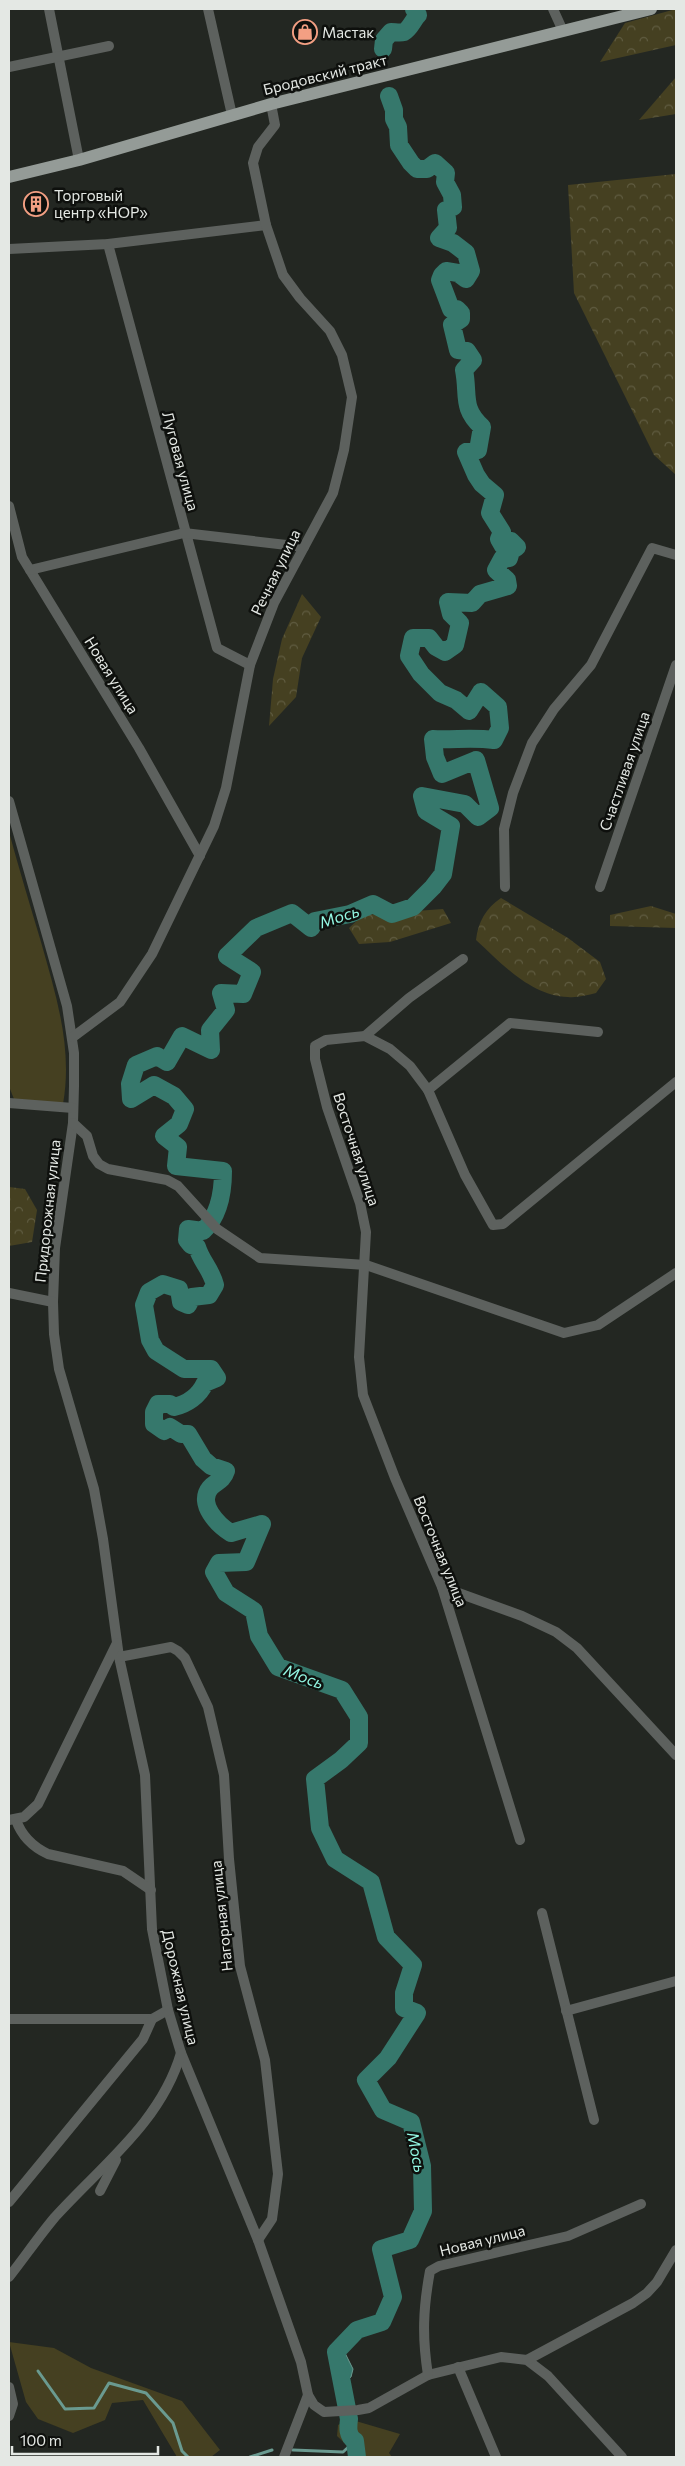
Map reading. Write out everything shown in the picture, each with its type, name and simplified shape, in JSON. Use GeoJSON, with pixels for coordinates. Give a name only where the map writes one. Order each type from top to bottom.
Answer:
{"type":"FeatureCollection","features":[{"type":"Feature","properties":{"kind":"main road","name":"Бродовский тракт"},"geometry":{"type":"LineString","coordinates":[[9,177],[79,160],[232,114],[651,9]]}},
{"type":"Feature","properties":{"kind":"street"},"geometry":{"type":"LineString","coordinates":[[49,9],[79,160]]}},
{"type":"Feature","properties":{"kind":"street"},"geometry":{"type":"LineString","coordinates":[[208,9],[232,114]]}},
{"type":"Feature","properties":{"kind":"street"},"geometry":{"type":"LineString","coordinates":[[553,9],[563,31]]}},
{"type":"Feature","properties":{"kind":"street"},"geometry":{"type":"LineString","coordinates":[[9,67],[109,46]]}},
{"type":"Feature","properties":{"kind":"street","name":"Речная улица"},"geometry":{"type":"LineString","coordinates":[[73,1038],[120,1002],[152,954],[214,826],[226,788],[250,664],[274,603],[333,493],[344,450],[352,397],[342,355],[330,331],[300,298],[283,275],[266,225],[253,163],[258,147],[274,125],[271,104]]}},
{"type":"Feature","properties":{"kind":"street"},"geometry":{"type":"LineString","coordinates":[[9,249],[108,244],[266,225]]}},
{"type":"Feature","properties":{"kind":"street","name":"Луговая улица"},"geometry":{"type":"LineString","coordinates":[[108,244],[184,533],[217,648],[250,664]]}},
{"type":"Feature","properties":{"kind":"street","name":"Новая улица"},"geometry":{"type":"LineString","coordinates":[[9,506],[22,557],[139,748],[200,856]]}},
{"type":"Feature","properties":{"kind":"street"},"geometry":{"type":"LineString","coordinates":[[30,570],[184,533],[304,547]]}},
{"type":"Feature","properties":{"kind":"street"},"geometry":{"type":"LineString","coordinates":[[505,887],[504,828],[513,793],[532,743],[554,709],[591,665],[652,548],[676,556]]}},
{"type":"Feature","properties":{"kind":"street","name":"Счастливая улица"},"geometry":{"type":"LineString","coordinates":[[600,887],[676,665]]}},
{"type":"Feature","properties":{"kind":"street","name":"Придорожная улица"},"geometry":{"type":"LineString","coordinates":[[9,801],[65,997],[73,1038],[73,1123],[55,1248],[53,1302],[59,1369],[94,1489],[103,1538],[119,1657]]}},
{"type":"Feature","properties":{"kind":"street"},"geometry":{"type":"LineString","coordinates":[[463,959],[409,998],[365,1036],[390,1049],[410,1066],[428,1090],[465,1175],[493,1225],[503,1224],[676,1082]]}},
{"type":"Feature","properties":{"kind":"street"},"geometry":{"type":"LineString","coordinates":[[428,1090],[510,1023],[598,1032]]}},
{"type":"Feature","properties":{"kind":"street","name":"Восточная улица"},"geometry":{"type":"LineString","coordinates":[[365,1036],[326,1040],[315,1046],[315,1059],[326,1107],[360,1203],[366,1232],[366,1266],[359,1358],[363,1395],[395,1478],[442,1587],[520,1840]]}},
{"type":"Feature","properties":{"kind":"street"},"geometry":{"type":"LineString","coordinates":[[9,1103],[73,1108]]}},
{"type":"Feature","properties":{"kind":"street"},"geometry":{"type":"LineString","coordinates":[[73,1123],[87,1136],[93,1156],[99,1164],[108,1169],[166,1180],[178,1186],[217,1229],[260,1258],[366,1266],[564,1333],[598,1325],[676,1273]]}},
{"type":"Feature","properties":{"kind":"street"},"geometry":{"type":"LineString","coordinates":[[9,1293],[53,1302]]}},
{"type":"Feature","properties":{"kind":"street"},"geometry":{"type":"LineString","coordinates":[[442,1587],[522,1616],[556,1632],[577,1648],[676,1755]]}},
{"type":"Feature","properties":{"kind":"street"},"geometry":{"type":"LineString","coordinates":[[117,1643],[42,1796],[31,1812],[13,1820],[38,1849],[48,1854],[123,1871],[151,1890]]}},
{"type":"Feature","properties":{"kind":"street","name":"Нагорная улица"},"geometry":{"type":"LineString","coordinates":[[119,1657],[171,1647],[178,1650],[185,1658],[208,1706],[224,1775],[229,1859],[240,1966],[265,2060],[278,2174],[272,2219],[258,2240]]}},
{"type":"Feature","properties":{"kind":"street","name":"Дорожная улица"},"geometry":{"type":"LineString","coordinates":[[119,1657],[145,1775],[152,1929],[168,2010],[181,2053],[258,2240],[301,2362],[308,2395]]}},
{"type":"Feature","properties":{"kind":"street"},"geometry":{"type":"LineString","coordinates":[[542,1913],[594,2120]]}},
{"type":"Feature","properties":{"kind":"street"},"geometry":{"type":"LineString","coordinates":[[566,2011],[676,1981]]}},
{"type":"Feature","properties":{"kind":"street"},"geometry":{"type":"LineString","coordinates":[[9,2019],[152,2019],[168,2010]]}},
{"type":"Feature","properties":{"kind":"street"},"geometry":{"type":"LineString","coordinates":[[9,2202],[143,2039],[152,2019]]}},
{"type":"Feature","properties":{"kind":"street"},"geometry":{"type":"LineString","coordinates":[[9,2278],[55,2218],[119,2154],[143,2125],[176,2072],[181,2053]]}},
{"type":"Feature","properties":{"kind":"street"},"geometry":{"type":"LineString","coordinates":[[100,2191],[119,2154]]}},
{"type":"Feature","properties":{"kind":"street","name":"Новая улица"},"geometry":{"type":"LineString","coordinates":[[428,2375],[422,2337],[424,2303],[430,2271],[439,2266],[568,2236],[641,2204]]}},
{"type":"Feature","properties":{"kind":"street"},"geometry":{"type":"LineString","coordinates":[[527,2360],[633,2304],[647,2293],[676,2250]]}},
{"type":"Feature","properties":{"kind":"street"},"geometry":{"type":"LineString","coordinates":[[308,2395],[314,2405],[324,2412],[358,2410],[370,2408],[428,2375],[500,2357],[527,2360],[548,2376],[622,2457]]}},
{"type":"Feature","properties":{"kind":"street"},"geometry":{"type":"LineString","coordinates":[[458,2367],[496,2457]]}},
{"type":"Feature","properties":{"kind":"street"},"geometry":{"type":"LineString","coordinates":[[9,2387],[13,2404],[9,2416]]}},
{"type":"Feature","properties":{"kind":"street"},"geometry":{"type":"LineString","coordinates":[[284,2457],[308,2395]]}},
{"type":"Feature","properties":{"kind":"green space"},"geometry":{"type":"Polygon","coordinates":[[[676,9],[676,45],[600,62],[625,23],[676,9]]]}},
{"type":"Feature","properties":{"kind":"green space"},"geometry":{"type":"Polygon","coordinates":[[[676,77],[676,114],[639,120],[676,77]]]}},
{"type":"Feature","properties":{"kind":"green space"},"geometry":{"type":"Polygon","coordinates":[[[676,174],[676,475],[654,455],[574,293],[568,185],[676,174]]]}},
{"type":"Feature","properties":{"kind":"green space"},"geometry":{"type":"Polygon","coordinates":[[[302,594],[321,617],[302,658],[296,697],[269,726],[273,679],[282,639],[302,594]]]}},
{"type":"Feature","properties":{"kind":"green space"},"geometry":{"type":"Polygon","coordinates":[[[9,832],[52,982],[61,1022],[66,1063],[63,1104],[14,1099],[10,1089],[9,832]]]}},
{"type":"Feature","properties":{"kind":"green space"},"geometry":{"type":"Polygon","coordinates":[[[501,898],[568,938],[600,962],[606,979],[596,993],[571,997],[542,991],[518,977],[476,940],[484,916],[491,906],[501,898]]]}},
{"type":"Feature","properties":{"kind":"green space"},"geometry":{"type":"Polygon","coordinates":[[[651,906],[676,914],[676,928],[610,926],[610,915],[651,906]]]}},
{"type":"Feature","properties":{"kind":"green space"},"geometry":{"type":"Polygon","coordinates":[[[443,909],[451,923],[390,942],[359,944],[349,928],[363,915],[443,909]]]}},
{"type":"Feature","properties":{"kind":"green space"},"geometry":{"type":"Polygon","coordinates":[[[9,1187],[25,1189],[37,1210],[32,1242],[9,1246],[9,1187]]]}},
{"type":"Feature","properties":{"kind":"green space"},"geometry":{"type":"Polygon","coordinates":[[[9,2342],[54,2348],[91,2368],[182,2401],[220,2450],[211,2457],[177,2457],[143,2400],[112,2403],[105,2420],[73,2433],[38,2419],[26,2402],[9,2342]]]}},
{"type":"Feature","properties":{"kind":"green space"},"geometry":{"type":"Polygon","coordinates":[[[349,2419],[400,2434],[389,2453],[392,2457],[359,2457],[337,2436],[338,2425],[349,2419]]]}},
{"type":"Feature","properties":{"kind":"water"},"geometry":{"type":"Polygon","coordinates":[[[341,2351],[344,2351],[353,2369],[351,2377],[348,2379],[345,2376],[337,2376],[332,2363],[334,2354],[338,2356],[341,2351]]]}},
{"type":"Feature","properties":{"kind":"waterway","name":"Мось"},"geometry":{"type":"LineString","coordinates":[[383,49],[384,40],[391,32],[404,32],[410,27],[418,15],[414,9]]}},
{"type":"Feature","properties":{"kind":"waterway","name":"Мось"},"geometry":{"type":"LineString","coordinates":[[357,2457],[355,2441],[349,2431],[349,2419],[336,2352],[357,2330],[382,2322],[393,2297],[381,2249],[410,2240],[423,2211],[422,2166],[411,2122],[383,2110],[366,2080],[388,2058],[417,2013],[404,2008],[404,1993],[413,1965],[386,1937],[371,1882],[335,1859],[320,1828],[315,1779],[341,1760],[359,1743],[359,1717],[342,1690],[278,1667],[259,1636],[254,1611],[226,1593],[214,1572],[219,1563],[246,1562],[262,1524],[231,1533],[220,1525],[211,1514],[206,1501],[210,1488],[223,1477],[226,1471],[211,1466],[203,1459],[188,1434],[181,1434],[170,1427],[164,1431],[154,1424],[154,1412],[158,1404],[170,1404],[174,1407],[183,1404],[196,1396],[205,1383],[217,1378],[211,1369],[184,1369],[156,1351],[150,1340],[144,1305],[149,1292],[163,1284],[179,1289],[181,1302],[188,1305],[192,1297],[209,1295],[215,1285],[197,1247],[191,1245],[187,1240],[188,1229],[203,1231],[213,1218],[221,1195],[223,1171],[176,1166],[178,1147],[164,1136],[179,1124],[185,1109],[174,1096],[154,1085],[131,1099],[130,1084],[136,1065],[157,1056],[167,1062],[182,1036],[211,1050],[210,1030],[226,1010],[221,993],[243,994],[252,972],[227,956],[256,928],[292,913],[311,928],[315,921],[350,914],[373,904],[392,914],[413,907],[443,874],[451,826],[426,811],[422,796],[465,804],[478,817],[490,808],[476,760],[442,774],[435,757],[433,739],[494,740],[500,728],[498,707],[481,692],[469,711],[456,700],[440,693],[421,674],[409,656],[413,638],[429,638],[436,647],[445,652],[455,645],[460,623],[451,614],[448,602],[472,603],[480,594],[508,586],[507,580],[496,570],[502,559],[509,558],[511,551],[517,547],[511,541],[503,546],[499,539],[502,532],[490,513],[495,495],[482,484],[466,452],[478,450],[482,427],[471,414],[467,401],[464,370],[473,360],[467,351],[458,350],[452,325],[461,319],[461,313],[457,309],[451,309],[440,280],[446,271],[458,273],[466,279],[471,271],[466,253],[453,243],[439,238],[448,228],[446,210],[453,207],[452,195],[445,182],[446,173],[435,163],[427,169],[417,169],[411,163],[399,145],[398,127],[394,119],[394,110],[389,96]]}},
{"type":"Feature","properties":{"kind":"waterway"},"geometry":{"type":"LineString","coordinates":[[38,2371],[65,2409],[94,2408],[109,2383],[146,2393],[173,2423],[182,2451],[188,2457]]}},
{"type":"Feature","properties":{"kind":"waterway"},"geometry":{"type":"LineString","coordinates":[[293,2450],[343,2452],[355,2441]]}},
{"type":"Feature","properties":{"kind":"waterway"},"geometry":{"type":"LineString","coordinates":[[250,2457],[272,2450]]}},
{"type":"Feature","properties":{"kind":"place","name":"Мастак"},"geometry":{"type":"Point","coordinates":[305,32]}},
{"type":"Feature","properties":{"kind":"place","name":"Торговый центр «НОР»"},"geometry":{"type":"Point","coordinates":[36,204]}}]}
